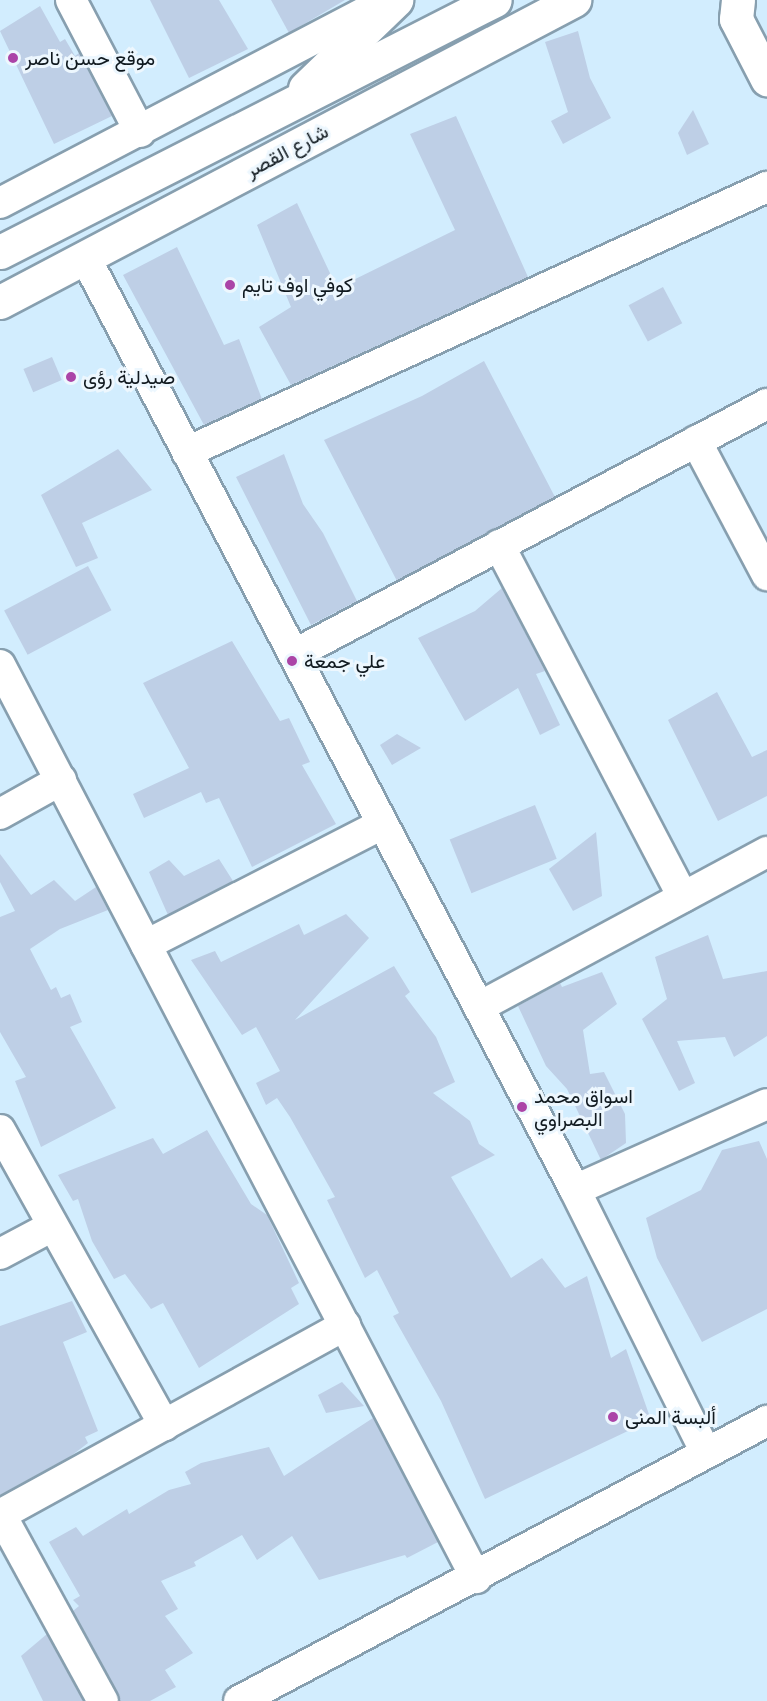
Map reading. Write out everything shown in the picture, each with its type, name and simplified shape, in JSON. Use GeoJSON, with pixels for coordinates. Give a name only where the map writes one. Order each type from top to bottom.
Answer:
{"type":"FeatureCollection","features":[{"type":"Feature","properties":{"kind":"street"},"geometry":{"type":"LineString","coordinates":[[71,0],[140,132]]}},
{"type":"Feature","properties":{"kind":"street"},"geometry":{"type":"LineString","coordinates":[[0,203],[140,132],[389,0]]}},
{"type":"Feature","properties":{"kind":"street"},"geometry":{"type":"LineString","coordinates":[[282,111],[396,0]]}},
{"type":"Feature","properties":{"kind":"street","name":"شارع القصر"},"geometry":{"type":"LineString","coordinates":[[0,252],[282,111],[495,0]]}},
{"type":"Feature","properties":{"kind":"street","name":"شارع القصر"},"geometry":{"type":"LineString","coordinates":[[6,292],[85,257],[574,0]]}},
{"type":"Feature","properties":{"kind":"street"},"geometry":{"type":"LineString","coordinates":[[738,0],[736,19],[767,79]]}},
{"type":"Feature","properties":{"kind":"street"},"geometry":{"type":"LineString","coordinates":[[188,452],[767,187]]}},
{"type":"Feature","properties":{"kind":"street"},"geometry":{"type":"LineString","coordinates":[[85,257],[295,654],[380,825],[575,1190],[706,1453]]}},
{"type":"Feature","properties":{"kind":"street"},"geometry":{"type":"LineString","coordinates":[[295,654],[767,404]]}},
{"type":"Feature","properties":{"kind":"street"},"geometry":{"type":"LineString","coordinates":[[696,441],[767,575]]}},
{"type":"Feature","properties":{"kind":"street"},"geometry":{"type":"LineString","coordinates":[[500,545],[683,897]]}},
{"type":"Feature","properties":{"kind":"street"},"geometry":{"type":"LineString","coordinates":[[0,665],[476,1578]]}},
{"type":"Feature","properties":{"kind":"street"},"geometry":{"type":"LineString","coordinates":[[0,814],[61,780]]}},
{"type":"Feature","properties":{"kind":"street"},"geometry":{"type":"LineString","coordinates":[[146,945],[380,825]]}},
{"type":"Feature","properties":{"kind":"street"},"geometry":{"type":"LineString","coordinates":[[479,1007],[767,852]]}},
{"type":"Feature","properties":{"kind":"street"},"geometry":{"type":"LineString","coordinates":[[575,1190],[767,1104]]}},
{"type":"Feature","properties":{"kind":"street"},"geometry":{"type":"LineString","coordinates":[[0,1130],[51,1227],[164,1425]]}},
{"type":"Feature","properties":{"kind":"street"},"geometry":{"type":"LineString","coordinates":[[0,1254],[51,1227]]}},
{"type":"Feature","properties":{"kind":"street"},"geometry":{"type":"LineString","coordinates":[[103,1701],[0,1515],[345,1325]]}},
{"type":"Feature","properties":{"kind":"street"},"geometry":{"type":"LineString","coordinates":[[239,1701],[476,1578],[767,1421]]}},
{"type":"Feature","properties":{"kind":"building"},"geometry":{"type":"Polygon","coordinates":[[[150,0],[219,0],[248,49],[189,78],[150,0]]]}},
{"type":"Feature","properties":{"kind":"building"},"geometry":{"type":"Polygon","coordinates":[[[271,0],[345,0],[289,33],[271,0]]]}},
{"type":"Feature","properties":{"kind":"building"},"geometry":{"type":"Polygon","coordinates":[[[40,6],[60,42],[65,39],[75,56],[79,53],[112,116],[54,144],[0,31],[40,6]]]}},
{"type":"Feature","properties":{"kind":"building"},"geometry":{"type":"Polygon","coordinates":[[[578,31],[590,78],[611,118],[563,144],[551,121],[568,112],[545,42],[578,31]]]}},
{"type":"Feature","properties":{"kind":"building"},"geometry":{"type":"Polygon","coordinates":[[[693,110],[709,144],[687,155],[678,133],[693,110]]]}},
{"type":"Feature","properties":{"kind":"building"},"geometry":{"type":"Polygon","coordinates":[[[456,116],[528,277],[291,385],[259,327],[291,307],[257,225],[297,203],[337,288],[455,230],[410,134],[456,116]]]}},
{"type":"Feature","properties":{"kind":"building"},"geometry":{"type":"Polygon","coordinates":[[[177,247],[224,345],[239,339],[262,399],[204,425],[123,275],[177,247]]]}},
{"type":"Feature","properties":{"kind":"building"},"geometry":{"type":"Polygon","coordinates":[[[663,287],[682,323],[648,342],[629,305],[663,287]]]}},
{"type":"Feature","properties":{"kind":"building"},"geometry":{"type":"Polygon","coordinates":[[[52,357],[62,380],[33,392],[23,369],[52,357]]]}},
{"type":"Feature","properties":{"kind":"building"},"geometry":{"type":"Polygon","coordinates":[[[484,361],[555,497],[397,581],[324,440],[422,396],[484,361]]]}},
{"type":"Feature","properties":{"kind":"building"},"geometry":{"type":"Polygon","coordinates":[[[118,449],[152,490],[82,523],[98,558],[76,567],[41,495],[118,449]]]}},
{"type":"Feature","properties":{"kind":"building"},"geometry":{"type":"Polygon","coordinates":[[[284,454],[303,504],[323,533],[357,601],[311,625],[236,477],[284,454]]]}},
{"type":"Feature","properties":{"kind":"building"},"geometry":{"type":"Polygon","coordinates":[[[88,566],[111,610],[28,655],[4,611],[88,566]]]}},
{"type":"Feature","properties":{"kind":"building"},"geometry":{"type":"Polygon","coordinates":[[[502,588],[545,671],[536,674],[560,725],[540,735],[518,688],[465,721],[418,638],[475,611],[502,588]]]}},
{"type":"Feature","properties":{"kind":"building"},"geometry":{"type":"Polygon","coordinates":[[[232,641],[280,721],[289,718],[310,762],[302,765],[336,824],[252,867],[219,798],[206,803],[201,792],[144,818],[133,794],[189,768],[143,683],[232,641]]]}},
{"type":"Feature","properties":{"kind":"building"},"geometry":{"type":"Polygon","coordinates":[[[717,692],[752,757],[767,750],[767,796],[718,821],[668,720],[717,692]]]}},
{"type":"Feature","properties":{"kind":"building"},"geometry":{"type":"Polygon","coordinates":[[[397,734],[421,748],[392,765],[380,745],[397,734]]]}},
{"type":"Feature","properties":{"kind":"building"},"geometry":{"type":"Polygon","coordinates":[[[535,805],[557,859],[471,893],[450,839],[535,805]]]}},
{"type":"Feature","properties":{"kind":"building"},"geometry":{"type":"Polygon","coordinates":[[[596,832],[602,896],[573,911],[549,869],[596,832]]]}},
{"type":"Feature","properties":{"kind":"building"},"geometry":{"type":"Polygon","coordinates":[[[0,854],[31,895],[54,880],[75,901],[96,887],[108,910],[60,929],[30,949],[51,990],[56,987],[61,998],[70,994],[82,1022],[70,1027],[116,1108],[41,1147],[15,1081],[26,1077],[0,1032],[0,917],[15,911],[0,882],[0,854]]]}},
{"type":"Feature","properties":{"kind":"building"},"geometry":{"type":"Polygon","coordinates":[[[219,859],[233,881],[168,915],[149,872],[169,860],[184,876],[219,859]]]}},
{"type":"Feature","properties":{"kind":"building"},"geometry":{"type":"Polygon","coordinates":[[[346,914],[369,938],[295,1020],[394,966],[410,992],[405,996],[436,1037],[455,1082],[433,1093],[470,1121],[479,1144],[495,1155],[451,1177],[511,1278],[542,1258],[565,1288],[587,1276],[611,1358],[626,1349],[651,1420],[485,1499],[441,1401],[393,1316],[399,1313],[377,1270],[365,1278],[327,1200],[335,1197],[290,1117],[277,1098],[266,1105],[256,1083],[280,1071],[256,1027],[242,1035],[191,960],[215,951],[221,962],[299,924],[304,935],[346,914]]]}},
{"type":"Feature","properties":{"kind":"building"},"geometry":{"type":"Polygon","coordinates":[[[708,935],[723,979],[767,971],[767,1036],[734,1057],[725,1037],[677,1041],[695,1083],[679,1091],[642,1019],[667,999],[655,957],[708,935]]]}},
{"type":"Feature","properties":{"kind":"building"},"geometry":{"type":"Polygon","coordinates":[[[602,972],[617,1004],[583,1030],[590,1074],[604,1072],[625,1114],[626,1143],[601,1160],[567,1089],[546,1066],[518,1006],[560,983],[562,987],[602,972]]]}},
{"type":"Feature","properties":{"kind":"building"},"geometry":{"type":"Polygon","coordinates":[[[207,1130],[251,1204],[267,1215],[299,1283],[291,1288],[299,1304],[199,1368],[163,1303],[151,1309],[125,1274],[114,1279],[92,1241],[78,1199],[73,1201],[58,1175],[153,1138],[163,1154],[207,1130]]]}},
{"type":"Feature","properties":{"kind":"building"},"geometry":{"type":"Polygon","coordinates":[[[759,1141],[767,1159],[767,1309],[702,1342],[657,1258],[646,1218],[701,1190],[722,1150],[759,1141]]]}},
{"type":"Feature","properties":{"kind":"building"},"geometry":{"type":"Polygon","coordinates":[[[72,1301],[87,1332],[63,1342],[98,1431],[85,1437],[88,1443],[71,1456],[0,1495],[0,1326],[72,1301]]]}},
{"type":"Feature","properties":{"kind":"building"},"geometry":{"type":"Polygon","coordinates":[[[342,1382],[364,1406],[326,1413],[318,1395],[342,1382]]]}},
{"type":"Feature","properties":{"kind":"building"},"geometry":{"type":"Polygon","coordinates":[[[373,1418],[438,1542],[407,1558],[405,1555],[319,1580],[292,1536],[257,1560],[242,1535],[194,1562],[196,1566],[161,1581],[178,1609],[165,1616],[193,1653],[165,1670],[176,1687],[150,1701],[120,1701],[73,1611],[79,1606],[73,1600],[80,1596],[49,1542],[76,1527],[83,1536],[127,1509],[129,1514],[169,1490],[191,1484],[185,1472],[201,1463],[269,1447],[284,1476],[373,1418]]]}},
{"type":"Feature","properties":{"kind":"building"},"geometry":{"type":"Polygon","coordinates":[[[47,1634],[83,1701],[43,1701],[21,1656],[47,1634]]]}},
{"type":"Feature","properties":{"kind":"place","name":"موقع حسن ناصر"},"geometry":{"type":"Point","coordinates":[13,58]}},
{"type":"Feature","properties":{"kind":"place","name":"كوفي اوف تايم"},"geometry":{"type":"Point","coordinates":[230,285]}},
{"type":"Feature","properties":{"kind":"place","name":"صيدلية رؤى"},"geometry":{"type":"Point","coordinates":[71,377]}},
{"type":"Feature","properties":{"kind":"place","name":"علي جمعة"},"geometry":{"type":"Point","coordinates":[292,661]}},
{"type":"Feature","properties":{"kind":"place","name":"اسواق محمد البصراوي"},"geometry":{"type":"Point","coordinates":[522,1107]}},
{"type":"Feature","properties":{"kind":"place","name":"ألبسة المنى"},"geometry":{"type":"Point","coordinates":[613,1417]}}]}
